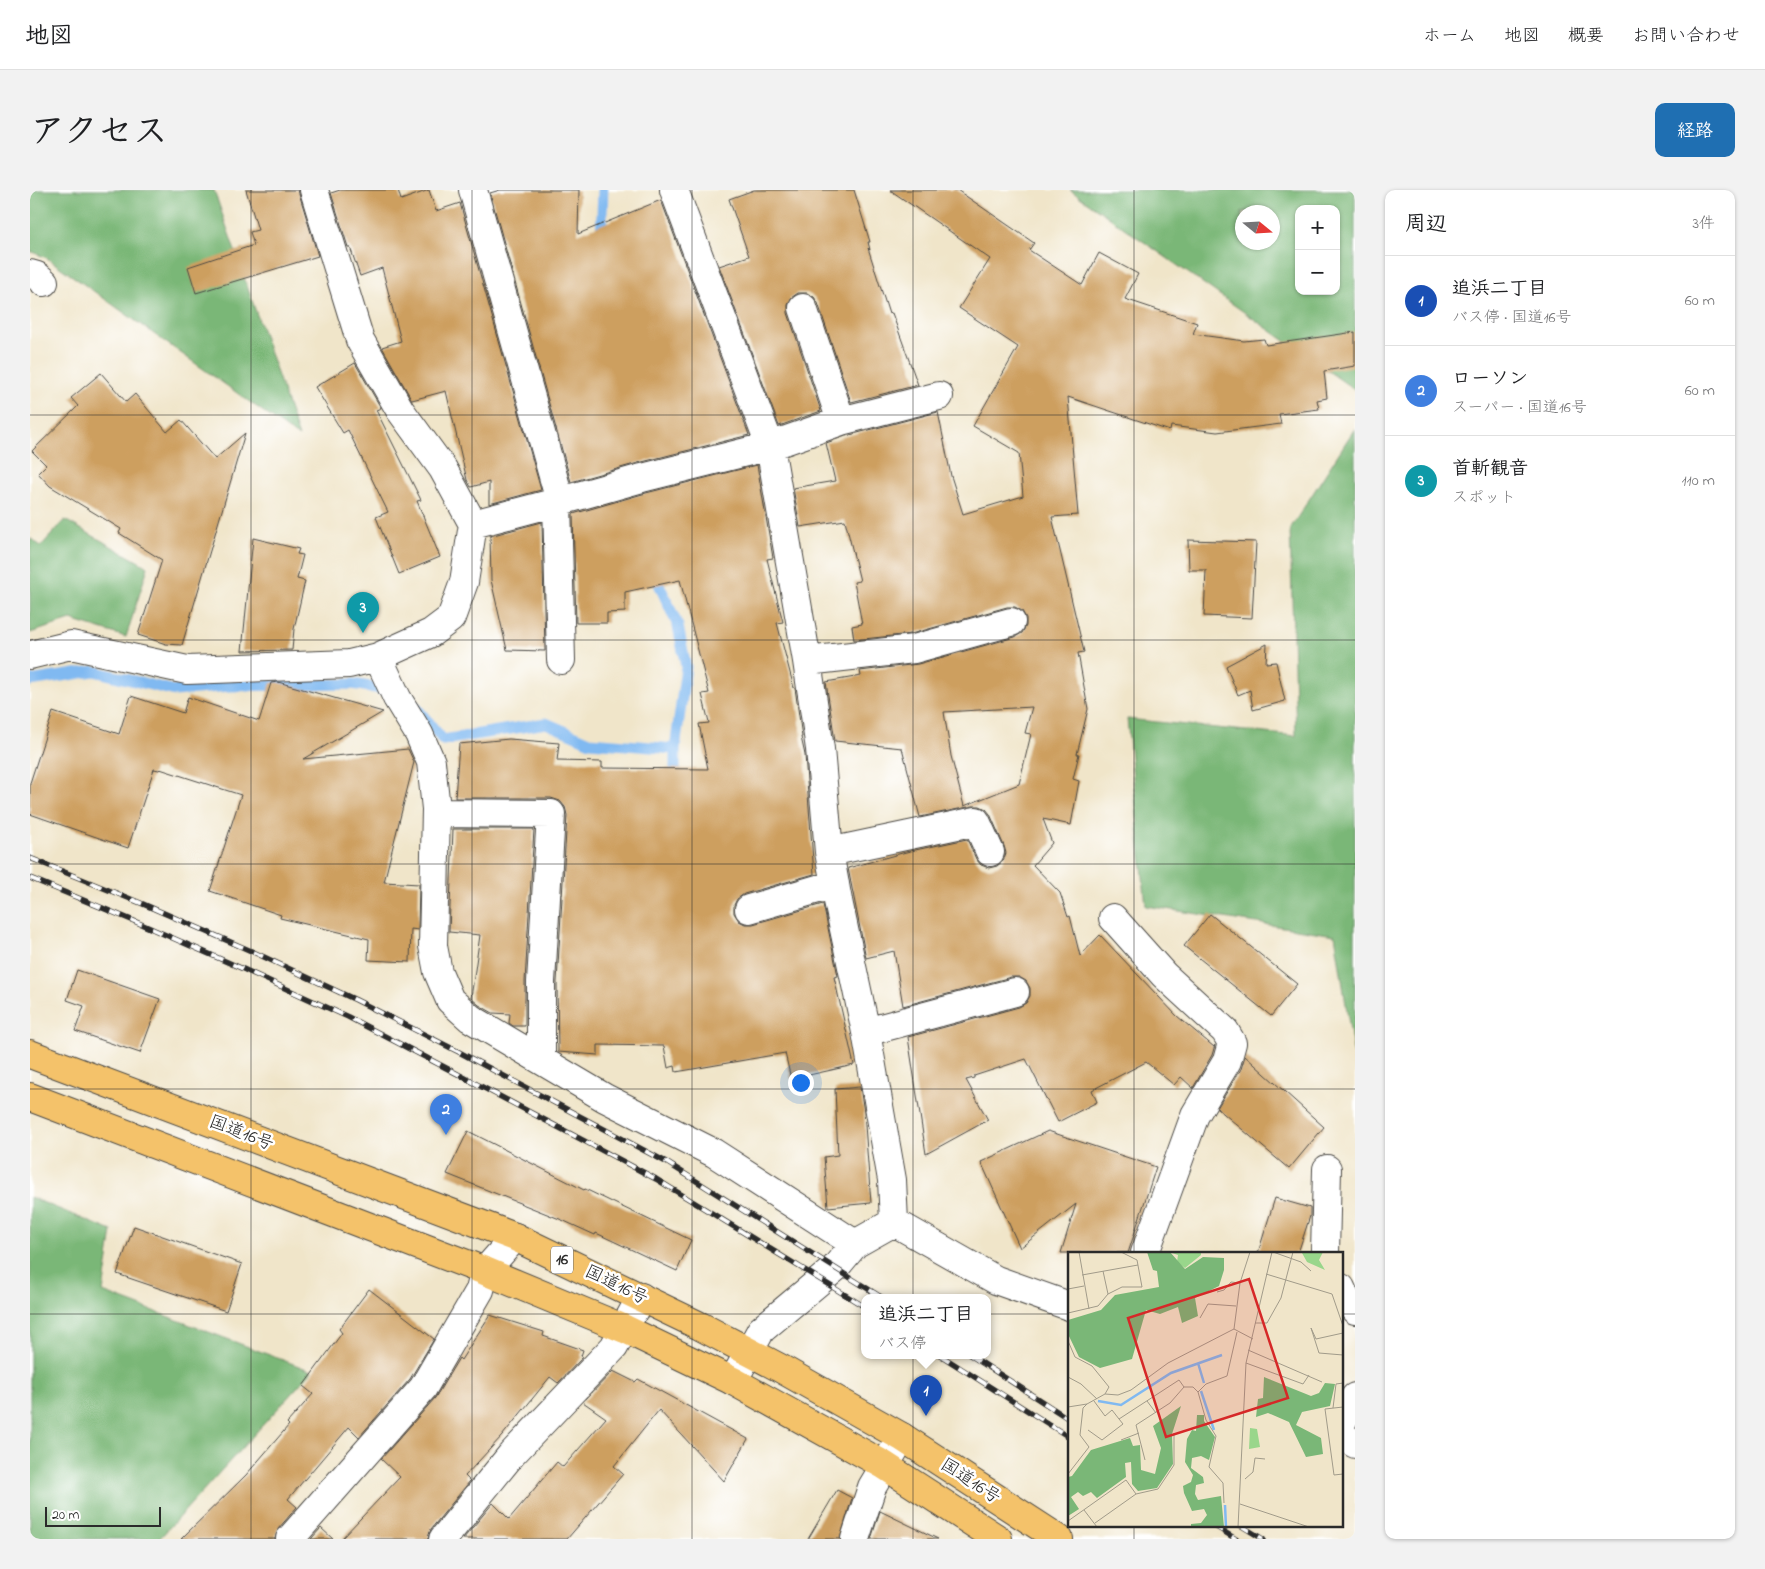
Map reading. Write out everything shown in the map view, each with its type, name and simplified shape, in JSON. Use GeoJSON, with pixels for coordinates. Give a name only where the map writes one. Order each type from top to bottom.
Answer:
{"type":"FeatureCollection","features":[{"type":"Feature","properties":{"kind":"highway","name":"国道16号"},"geometry":{"type":"LineString","coordinates":[[30,1054],[514,1237],[750,1351],[902,1437],[1059,1539]]}},
{"type":"Feature","properties":{"kind":"highway","name":"国道16号"},"geometry":{"type":"LineString","coordinates":[[30,1097],[485,1271],[625,1329],[733,1381],[884,1465],[998,1539]]}},
{"type":"Feature","properties":{"kind":"street"},"geometry":{"type":"LineString","coordinates":[[30,654],[71,645],[187,670],[349,664],[378,657],[431,633],[451,618],[464,582],[473,524],[443,469],[400,410],[360,340],[314,190]]}},
{"type":"Feature","properties":{"kind":"street"},"geometry":{"type":"LineString","coordinates":[[473,190],[559,502],[561,660]]}},
{"type":"Feature","properties":{"kind":"street"},"geometry":{"type":"LineString","coordinates":[[674,190],[770,446],[820,748],[829,852],[866,1032],[892,1180],[894,1222]]}},
{"type":"Feature","properties":{"kind":"street"},"geometry":{"type":"LineString","coordinates":[[803,308],[841,421]]}},
{"type":"Feature","properties":{"kind":"street"},"geometry":{"type":"LineString","coordinates":[[473,524],[671,470],[770,446],[841,421],[938,396]]}},
{"type":"Feature","properties":{"kind":"street"},"geometry":{"type":"LineString","coordinates":[[807,661],[914,649],[1011,622]]}},
{"type":"Feature","properties":{"kind":"street"},"geometry":{"type":"LineString","coordinates":[[378,657],[397,698],[419,734],[431,762],[436,813],[433,946],[438,972],[450,1000],[470,1018],[605,1098],[714,1152],[855,1244]]}},
{"type":"Feature","properties":{"kind":"street"},"geometry":{"type":"LineString","coordinates":[[436,813],[551,814],[541,982],[541,1060]]}},
{"type":"Feature","properties":{"kind":"street"},"geometry":{"type":"LineString","coordinates":[[829,852],[976,821],[990,852]]}},
{"type":"Feature","properties":{"kind":"street"},"geometry":{"type":"LineString","coordinates":[[749,908],[835,884]]}},
{"type":"Feature","properties":{"kind":"street"},"geometry":{"type":"LineString","coordinates":[[1113,918],[1164,975],[1225,1032],[1232,1043],[1227,1060],[1194,1114],[1145,1252]]}},
{"type":"Feature","properties":{"kind":"street"},"geometry":{"type":"LineString","coordinates":[[866,1032],[1015,992]]}},
{"type":"Feature","properties":{"kind":"street"},"geometry":{"type":"LineString","coordinates":[[1325,1252],[1327,1169]]}},
{"type":"Feature","properties":{"kind":"street"},"geometry":{"type":"LineString","coordinates":[[733,1381],[761,1330],[828,1274],[855,1244],[894,1222]]}},
{"type":"Feature","properties":{"kind":"street"},"geometry":{"type":"LineString","coordinates":[[894,1222],[996,1280],[1068,1306]]}},
{"type":"Feature","properties":{"kind":"street"},"geometry":{"type":"LineString","coordinates":[[290,1539],[423,1388],[480,1290],[485,1271],[514,1237]]}},
{"type":"Feature","properties":{"kind":"street"},"geometry":{"type":"LineString","coordinates":[[1342,1290],[1347,1301],[1355,1310]]}},
{"type":"Feature","properties":{"kind":"street"},"geometry":{"type":"LineString","coordinates":[[443,1539],[512,1454],[614,1347],[641,1298]]}},
{"type":"Feature","properties":{"kind":"street"},"geometry":{"type":"LineString","coordinates":[[1342,1422],[1355,1397]]}},
{"type":"Feature","properties":{"kind":"street"},"geometry":{"type":"LineString","coordinates":[[1342,1436],[1355,1444]]}},
{"type":"Feature","properties":{"kind":"street"},"geometry":{"type":"LineString","coordinates":[[855,1539],[872,1487],[902,1437]]}},
{"type":"Feature","properties":{"kind":"green space"},"geometry":{"type":"Polygon","coordinates":[[[30,190],[214,190],[299,437],[47,258],[30,251],[30,190]]]}},
{"type":"Feature","properties":{"kind":"green space"},"geometry":{"type":"Polygon","coordinates":[[[1070,190],[1355,190],[1355,390],[1070,190]]]}},
{"type":"Feature","properties":{"kind":"green space"},"geometry":{"type":"Polygon","coordinates":[[[1355,428],[1355,1062],[1335,935],[1146,906],[1127,719],[1296,736],[1290,529],[1355,428]]]}},
{"type":"Feature","properties":{"kind":"green space"},"geometry":{"type":"Polygon","coordinates":[[[65,520],[148,567],[126,637],[71,620],[30,633],[30,538],[41,546],[65,520]]]}},
{"type":"Feature","properties":{"kind":"green space"},"geometry":{"type":"Polygon","coordinates":[[[30,1197],[112,1231],[103,1292],[312,1371],[159,1539],[30,1539],[30,1197]]]}},
{"type":"Feature","properties":{"kind":"building"},"geometry":{"type":"Polygon","coordinates":[[[246,190],[298,190],[318,256],[196,293],[188,267],[254,245],[250,232],[258,230],[246,190]]]}},
{"type":"Feature","properties":{"kind":"building"},"geometry":{"type":"Polygon","coordinates":[[[340,190],[398,190],[401,200],[429,190],[436,211],[460,203],[541,490],[489,504],[489,482],[471,487],[467,480],[446,391],[412,400],[382,347],[401,341],[382,268],[360,276],[350,247],[348,247],[331,193],[340,190]]]}},
{"type":"Feature","properties":{"kind":"building"},"geometry":{"type":"Polygon","coordinates":[[[500,190],[579,190],[578,234],[661,200],[749,435],[571,482],[490,193],[500,190]]]}},
{"type":"Feature","properties":{"kind":"building"},"geometry":{"type":"Polygon","coordinates":[[[754,190],[854,190],[870,242],[868,242],[870,250],[868,248],[889,314],[892,313],[918,385],[851,402],[818,303],[814,297],[807,293],[798,293],[791,298],[788,305],[788,313],[821,411],[779,426],[719,266],[749,256],[729,199],[754,190]]]}},
{"type":"Feature","properties":{"kind":"building"},"geometry":{"type":"Polygon","coordinates":[[[890,190],[957,190],[1034,243],[1029,250],[1082,285],[1099,253],[1138,274],[1125,299],[1197,323],[1193,334],[1244,341],[1264,339],[1266,345],[1355,332],[1355,366],[1324,371],[1327,398],[1317,400],[1319,409],[1279,414],[1281,424],[1217,432],[1171,426],[1170,431],[1068,397],[1078,515],[1052,517],[1084,652],[1078,653],[1088,709],[1073,779],[1079,781],[1071,825],[1043,819],[1052,843],[1033,865],[1060,893],[1068,917],[1070,916],[1080,956],[1100,935],[1177,1016],[1214,1047],[1215,1045],[1212,1055],[1193,1088],[1181,1077],[1174,1085],[1146,1062],[1092,1090],[1097,1102],[1058,1122],[1026,1059],[974,1076],[974,1078],[966,1080],[988,1120],[926,1154],[908,1037],[1019,1007],[1026,1003],[1030,996],[1030,988],[1026,981],[1019,977],[1011,977],[903,1006],[894,951],[866,958],[848,868],[906,852],[967,839],[976,859],[981,865],[989,868],[997,866],[1003,861],[1006,853],[990,814],[980,806],[920,817],[902,748],[835,741],[826,682],[861,676],[860,671],[918,664],[1015,637],[1022,633],[1026,626],[1026,618],[1022,611],[1015,607],[1007,607],[911,634],[854,640],[852,626],[862,624],[854,582],[860,581],[845,520],[800,527],[793,488],[835,481],[826,443],[938,412],[951,476],[963,514],[1023,496],[1019,453],[973,426],[1018,347],[959,308],[990,259],[890,190]],[[1032,707],[944,712],[951,756],[964,806],[1019,784],[1031,734],[1025,733],[1032,707]]]}},
{"type":"Feature","properties":{"kind":"building"},"geometry":{"type":"Polygon","coordinates":[[[355,363],[381,408],[376,410],[421,500],[417,501],[440,557],[399,574],[376,517],[388,512],[348,430],[343,433],[315,387],[355,363]]]}},
{"type":"Feature","properties":{"kind":"building"},"geometry":{"type":"Polygon","coordinates":[[[101,373],[126,402],[135,394],[167,432],[181,420],[215,459],[245,433],[182,645],[166,644],[138,635],[162,560],[119,533],[121,529],[50,486],[38,473],[46,465],[32,451],[78,406],[71,398],[101,373]]]}},
{"type":"Feature","properties":{"kind":"building"},"geometry":{"type":"Polygon","coordinates":[[[757,465],[773,558],[767,559],[783,622],[777,623],[795,688],[805,755],[814,874],[744,894],[737,899],[734,905],[734,913],[739,921],[745,924],[753,924],[823,904],[838,976],[834,977],[854,1065],[791,1079],[785,1053],[676,1072],[675,1066],[668,1068],[664,1046],[598,1045],[598,1055],[558,1052],[557,982],[567,815],[565,807],[560,801],[551,798],[455,798],[459,744],[509,739],[559,743],[557,761],[602,762],[602,768],[708,769],[699,724],[709,723],[702,694],[709,693],[680,580],[625,592],[625,612],[607,613],[607,623],[576,623],[573,514],[646,493],[757,465]]]}},
{"type":"Feature","properties":{"kind":"building"},"geometry":{"type":"Polygon","coordinates":[[[542,522],[545,651],[507,650],[491,580],[490,536],[542,522]]]}},
{"type":"Feature","properties":{"kind":"building"},"geometry":{"type":"Polygon","coordinates":[[[253,538],[299,549],[297,554],[303,555],[297,579],[305,581],[294,629],[292,650],[242,651],[253,538]]]}},
{"type":"Feature","properties":{"kind":"building"},"geometry":{"type":"Polygon","coordinates":[[[1188,540],[1256,542],[1252,618],[1204,616],[1206,570],[1189,570],[1188,540]]]}},
{"type":"Feature","properties":{"kind":"building"},"geometry":{"type":"Polygon","coordinates":[[[1267,644],[1266,663],[1276,662],[1285,701],[1253,710],[1250,690],[1238,695],[1226,666],[1267,644]]]}},
{"type":"Feature","properties":{"kind":"building"},"geometry":{"type":"Polygon","coordinates":[[[278,682],[383,712],[303,759],[408,749],[414,762],[384,882],[419,884],[418,930],[411,929],[410,962],[368,960],[369,939],[280,918],[281,915],[210,891],[241,795],[160,769],[154,769],[128,848],[30,814],[30,783],[53,712],[119,734],[131,696],[183,713],[188,697],[259,721],[271,683],[278,682]]]}},
{"type":"Feature","properties":{"kind":"building"},"geometry":{"type":"Polygon","coordinates":[[[453,829],[534,829],[525,981],[525,1026],[513,1026],[509,1023],[510,1014],[493,1013],[471,998],[480,935],[449,932],[453,829]]]}},
{"type":"Feature","properties":{"kind":"building"},"geometry":{"type":"Polygon","coordinates":[[[1210,914],[1297,984],[1271,1016],[1184,946],[1210,914]]]}},
{"type":"Feature","properties":{"kind":"building"},"geometry":{"type":"Polygon","coordinates":[[[77,970],[160,999],[140,1053],[75,1031],[84,1006],[67,1000],[77,970]]]}},
{"type":"Feature","properties":{"kind":"building"},"geometry":{"type":"Polygon","coordinates":[[[1245,1056],[1324,1127],[1289,1169],[1217,1108],[1241,1069],[1245,1056]]]}},
{"type":"Feature","properties":{"kind":"building"},"geometry":{"type":"Polygon","coordinates":[[[860,1087],[864,1112],[871,1203],[828,1207],[824,1157],[838,1155],[835,1089],[860,1087]]]}},
{"type":"Feature","properties":{"kind":"building"},"geometry":{"type":"Polygon","coordinates":[[[468,1131],[584,1190],[691,1240],[677,1271],[596,1233],[595,1235],[447,1174],[468,1131]]]}},
{"type":"Feature","properties":{"kind":"building"},"geometry":{"type":"Polygon","coordinates":[[[1048,1131],[1156,1167],[1128,1252],[1061,1253],[1076,1204],[1020,1248],[981,1162],[1048,1131]]]}},
{"type":"Feature","properties":{"kind":"building"},"geometry":{"type":"Polygon","coordinates":[[[1275,1198],[1310,1208],[1310,1216],[1298,1252],[1258,1252],[1275,1198]]]}},
{"type":"Feature","properties":{"kind":"building"},"geometry":{"type":"Polygon","coordinates":[[[134,1226],[242,1264],[226,1311],[117,1274],[134,1226]]]}},
{"type":"Feature","properties":{"kind":"building"},"geometry":{"type":"Polygon","coordinates":[[[369,1289],[434,1339],[410,1379],[359,1437],[349,1427],[288,1499],[297,1507],[278,1529],[275,1539],[181,1539],[246,1475],[289,1425],[287,1423],[313,1394],[303,1386],[342,1333],[339,1329],[369,1289]]]}},
{"type":"Feature","properties":{"kind":"building"},"geometry":{"type":"Polygon","coordinates":[[[490,1315],[544,1332],[543,1336],[583,1350],[581,1356],[583,1357],[558,1383],[550,1377],[502,1436],[465,1476],[470,1481],[431,1529],[428,1539],[341,1539],[400,1477],[381,1459],[435,1398],[459,1358],[461,1360],[490,1315]]]}},
{"type":"Feature","properties":{"kind":"building"},"geometry":{"type":"Polygon","coordinates":[[[613,1371],[635,1382],[638,1379],[748,1439],[724,1481],[659,1410],[614,1466],[623,1474],[567,1539],[463,1539],[493,1503],[509,1519],[557,1462],[563,1467],[606,1418],[583,1402],[613,1371]]]}},
{"type":"Feature","properties":{"kind":"building"},"geometry":{"type":"Polygon","coordinates":[[[837,1490],[852,1498],[840,1539],[808,1539],[837,1490]]]}},
{"type":"Feature","properties":{"kind":"building"},"geometry":{"type":"Polygon","coordinates":[[[880,1511],[938,1539],[871,1539],[880,1511]]]}},
{"type":"Feature","properties":{"kind":"building"},"geometry":{"type":"Polygon","coordinates":[[[321,1528],[333,1539],[311,1539],[321,1528]]]}},
{"type":"Feature","properties":{"kind":"waterway"},"geometry":{"type":"LineString","coordinates":[[601,238],[603,190]]}},
{"type":"Feature","properties":{"kind":"waterway"},"geometry":{"type":"LineString","coordinates":[[653,571],[678,626],[686,667],[675,749],[675,783]]}},
{"type":"Feature","properties":{"kind":"waterway"},"geometry":{"type":"LineString","coordinates":[[30,681],[94,671],[175,691],[230,686],[353,684],[392,691]]}},
{"type":"Feature","properties":{"kind":"waterway"},"geometry":{"type":"LineString","coordinates":[[416,707],[443,740],[546,723],[590,742],[675,749]]}},
{"type":"Feature","properties":{"kind":"railway"},"geometry":{"type":"LineString","coordinates":[[30,858],[249,950],[356,1000],[459,1052],[666,1162],[876,1294]]}},
{"type":"Feature","properties":{"kind":"railway"},"geometry":{"type":"LineString","coordinates":[[30,878],[134,921],[348,1017],[656,1179],[861,1305]]}},
{"type":"Feature","properties":{"kind":"railway"},"geometry":{"type":"LineString","coordinates":[[946,1359],[1068,1436]]}},
{"type":"Feature","properties":{"kind":"railway"},"geometry":{"type":"LineString","coordinates":[[976,1359],[1068,1418]]}},
{"type":"Feature","properties":{"kind":"railway"},"geometry":{"type":"LineString","coordinates":[[1215,1526],[1236,1539]]}},
{"type":"Feature","properties":{"kind":"railway"},"geometry":{"type":"LineString","coordinates":[[1242,1526],[1263,1539]]}},
{"type":"Feature","properties":{"kind":"place","name":"首斬観音"},"geometry":{"type":"Point","coordinates":[363,633]}},
{"type":"Feature","properties":{"kind":"place","name":"ローソン"},"geometry":{"type":"Point","coordinates":[446,1135]}},
{"type":"Feature","properties":{"kind":"place","name":"追浜二丁目"},"geometry":{"type":"Point","coordinates":[926,1416]}}]}
